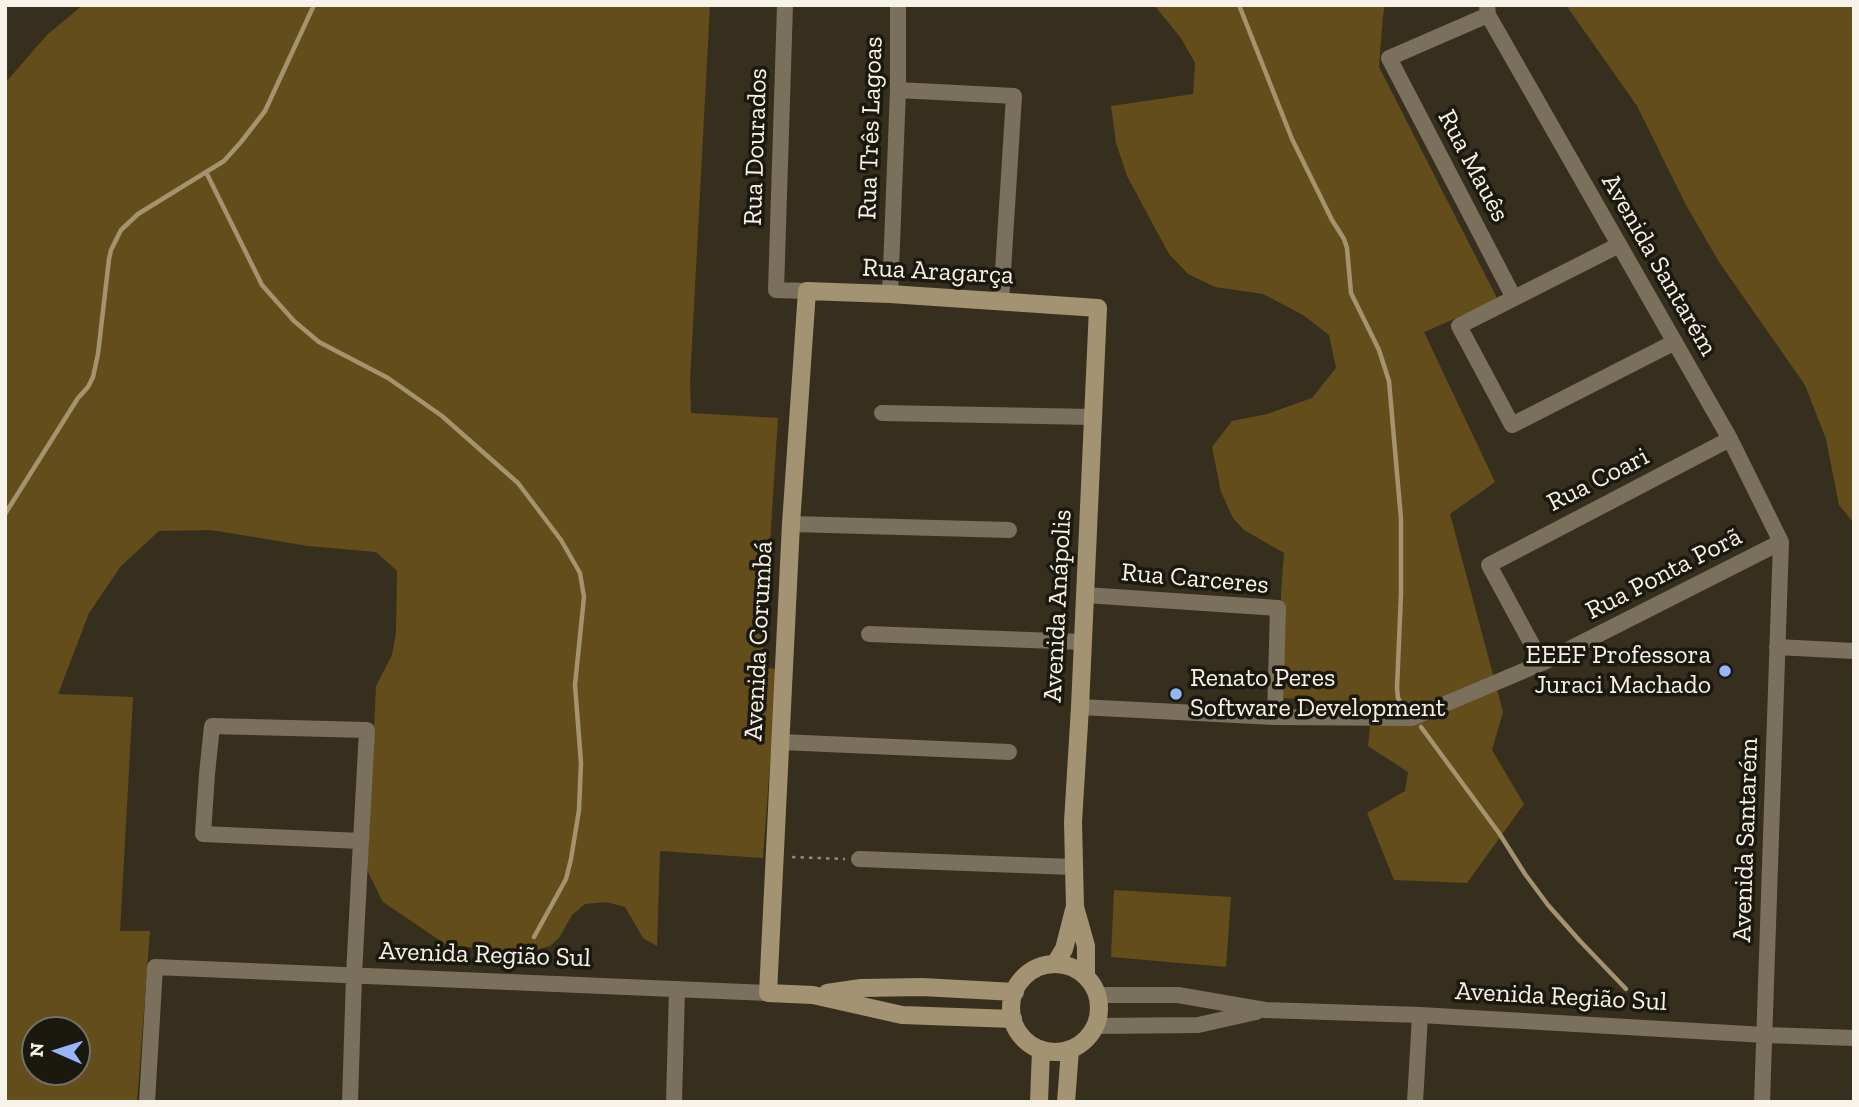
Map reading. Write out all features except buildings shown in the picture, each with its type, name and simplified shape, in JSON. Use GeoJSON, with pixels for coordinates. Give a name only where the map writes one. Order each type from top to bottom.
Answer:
{"type":"FeatureCollection","features":[{"type":"Feature","properties":{"kind":"street","name":"Rua Dourados"},"geometry":{"type":"LineString","coordinates":[[776,290],[785,5]]}},
{"type":"Feature","properties":{"kind":"street","name":"Rua Três Lagoas"},"geometry":{"type":"LineString","coordinates":[[890,294],[898,90],[898,5]]}},
{"type":"Feature","properties":{"kind":"street","name":"Rua Mauês"},"geometry":{"type":"LineString","coordinates":[[1487,10],[1389,58],[1514,298]]}},
{"type":"Feature","properties":{"kind":"street","name":"Avenida Santarém"},"geometry":{"type":"LineString","coordinates":[[1487,10],[1730,439],[1781,542],[1762,1102]]}},
{"type":"Feature","properties":{"kind":"street"},"geometry":{"type":"LineString","coordinates":[[898,90],[1014,96],[1001,302]]}},
{"type":"Feature","properties":{"kind":"street"},"geometry":{"type":"LineString","coordinates":[[1619,245],[1459,326],[1512,425],[1675,342]]}},
{"type":"Feature","properties":{"kind":"street","name":"Rua Aragarça"},"geometry":{"type":"LineString","coordinates":[[776,290],[890,294],[1098,308]]}},
{"type":"Feature","properties":{"kind":"street","name":"Avenida Corumbá"},"geometry":{"type":"LineString","coordinates":[[768,993],[807,291]]}},
{"type":"Feature","properties":{"kind":"street","name":"Avenida Anápolis"},"geometry":{"type":"LineString","coordinates":[[1086,977],[1086,946],[1075,907],[1073,822],[1098,308]]}},
{"type":"Feature","properties":{"kind":"street"},"geometry":{"type":"LineString","coordinates":[[882,413],[1093,417]]}},
{"type":"Feature","properties":{"kind":"street","name":"Rua Coari"},"geometry":{"type":"LineString","coordinates":[[1542,663],[1489,565],[1730,439]]}},
{"type":"Feature","properties":{"kind":"street"},"geometry":{"type":"LineString","coordinates":[[792,524],[1009,530]]}},
{"type":"Feature","properties":{"kind":"street","name":"Rua Ponta Porã"},"geometry":{"type":"LineString","coordinates":[[1080,707],[1275,717],[1412,718],[1542,663],[1781,542]]}},
{"type":"Feature","properties":{"kind":"street","name":"Rua Carceres"},"geometry":{"type":"LineString","coordinates":[[1085,595],[1278,608],[1275,717]]}},
{"type":"Feature","properties":{"kind":"street"},"geometry":{"type":"LineString","coordinates":[[869,634],[1083,642]]}},
{"type":"Feature","properties":{"kind":"street"},"geometry":{"type":"LineString","coordinates":[[1777,647],[1854,651]]}},
{"type":"Feature","properties":{"kind":"street"},"geometry":{"type":"LineString","coordinates":[[350,1102],[367,730],[212,726],[203,834],[361,841]]}},
{"type":"Feature","properties":{"kind":"street"},"geometry":{"type":"LineString","coordinates":[[780,742],[1009,752]]}},
{"type":"Feature","properties":{"kind":"street"},"geometry":{"type":"LineString","coordinates":[[859,859],[1073,867]]}},
{"type":"Feature","properties":{"kind":"street","name":"Avenida Anápolis"},"geometry":{"type":"LineString","coordinates":[[1055,964],[1064,949],[1075,907]]}},
{"type":"Feature","properties":{"kind":"street"},"geometry":{"type":"LineString","coordinates":[[1055,964],[1070,967],[1086,977],[1097,995],[1099,1010],[1096,1026],[1085,1041],[1070,1050],[1052,1052],[1041,1050],[1023,1038],[1013,1019],[1012,1005],[1022,979],[1033,970],[1055,964]]}},
{"type":"Feature","properties":{"kind":"street","name":"Avenida Região Sul"},"geometry":{"type":"LineString","coordinates":[[147,1102],[155,967],[813,995],[861,989],[922,987],[1015,992]]}},
{"type":"Feature","properties":{"kind":"street"},"geometry":{"type":"LineString","coordinates":[[674,1102],[677,989]]}},
{"type":"Feature","properties":{"kind":"street","name":"Avenida Região Sul"},"geometry":{"type":"LineString","coordinates":[[813,995],[902,1015],[1013,1019]]}},
{"type":"Feature","properties":{"kind":"street","name":"Avenida Região Sul"},"geometry":{"type":"LineString","coordinates":[[1097,995],[1178,995],[1265,1010],[1420,1015],[1854,1038]]}},
{"type":"Feature","properties":{"kind":"street","name":"Avenida Região Sul"},"geometry":{"type":"LineString","coordinates":[[1096,1026],[1198,1026],[1265,1010]]}},
{"type":"Feature","properties":{"kind":"street"},"geometry":{"type":"LineString","coordinates":[[1415,1102],[1420,1015]]}},
{"type":"Feature","properties":{"kind":"street"},"geometry":{"type":"LineString","coordinates":[[1039,1102],[1041,1050]]}},
{"type":"Feature","properties":{"kind":"street"},"geometry":{"type":"LineString","coordinates":[[1066,1102],[1070,1050]]}},
{"type":"Feature","properties":{"kind":"path"},"geometry":{"type":"LineString","coordinates":[[775,856],[859,859]]}},
{"type":"Feature","properties":{"kind":"shaded area"},"geometry":{"type":"Polygon","coordinates":[[[83,5],[710,5],[690,381],[691,413],[778,418],[762,667],[777,669],[763,858],[660,851],[657,946],[643,938],[625,907],[606,902],[585,904],[572,915],[559,938],[550,946],[522,954],[445,944],[383,902],[367,870],[376,686],[392,655],[396,633],[397,571],[376,552],[308,546],[211,530],[159,531],[121,566],[89,613],[58,694],[133,697],[120,931],[150,931],[137,1102],[5,1102],[5,83],[47,35],[83,5]]]}},
{"type":"Feature","properties":{"kind":"shaded area"},"geometry":{"type":"Polygon","coordinates":[[[1154,5],[1385,5],[1379,67],[1498,300],[1424,332],[1495,482],[1450,514],[1503,712],[1492,750],[1524,804],[1467,883],[1394,880],[1367,813],[1405,791],[1408,772],[1368,746],[1372,705],[1284,698],[1281,594],[1284,553],[1244,530],[1233,518],[1221,492],[1212,447],[1232,421],[1267,414],[1312,398],[1336,368],[1329,335],[1303,315],[1263,294],[1215,287],[1188,274],[1169,254],[1127,176],[1116,143],[1111,106],[1193,94],[1195,63],[1181,38],[1154,5]]]}},
{"type":"Feature","properties":{"kind":"shaded area"},"geometry":{"type":"Polygon","coordinates":[[[1566,5],[1854,5],[1854,523],[1839,505],[1826,439],[1805,385],[1719,262],[1686,205],[1637,106],[1566,5]]]}},
{"type":"Feature","properties":{"kind":"shaded area"},"geometry":{"type":"Polygon","coordinates":[[[1114,890],[1231,897],[1226,967],[1111,957],[1114,890]]]}},
{"type":"Feature","properties":{"kind":"waterway"},"geometry":{"type":"LineString","coordinates":[[5,514],[93,377],[109,259],[121,230],[138,214],[224,161],[241,142],[265,111],[314,5]]}},
{"type":"Feature","properties":{"kind":"waterway"},"geometry":{"type":"LineString","coordinates":[[1239,5],[1292,139],[1344,239],[1351,293],[1379,350],[1389,381],[1401,519],[1397,688],[1398,698],[1406,711]]}},
{"type":"Feature","properties":{"kind":"waterway"},"geometry":{"type":"LineString","coordinates":[[206,172],[262,285],[294,321],[319,342],[388,378],[442,416],[518,483],[561,540],[580,573],[584,597],[575,685],[581,763],[579,810],[566,879],[534,937]]}},
{"type":"Feature","properties":{"kind":"waterway"},"geometry":{"type":"LineString","coordinates":[[1421,727],[1548,905],[1626,989]]}},
{"type":"Feature","properties":{"kind":"place","name":"EEEF Professora Juraci Machado"},"geometry":{"type":"Point","coordinates":[1725,671]}},
{"type":"Feature","properties":{"kind":"place","name":"Renato Peres Software Development"},"geometry":{"type":"Point","coordinates":[1176,694]}}]}
